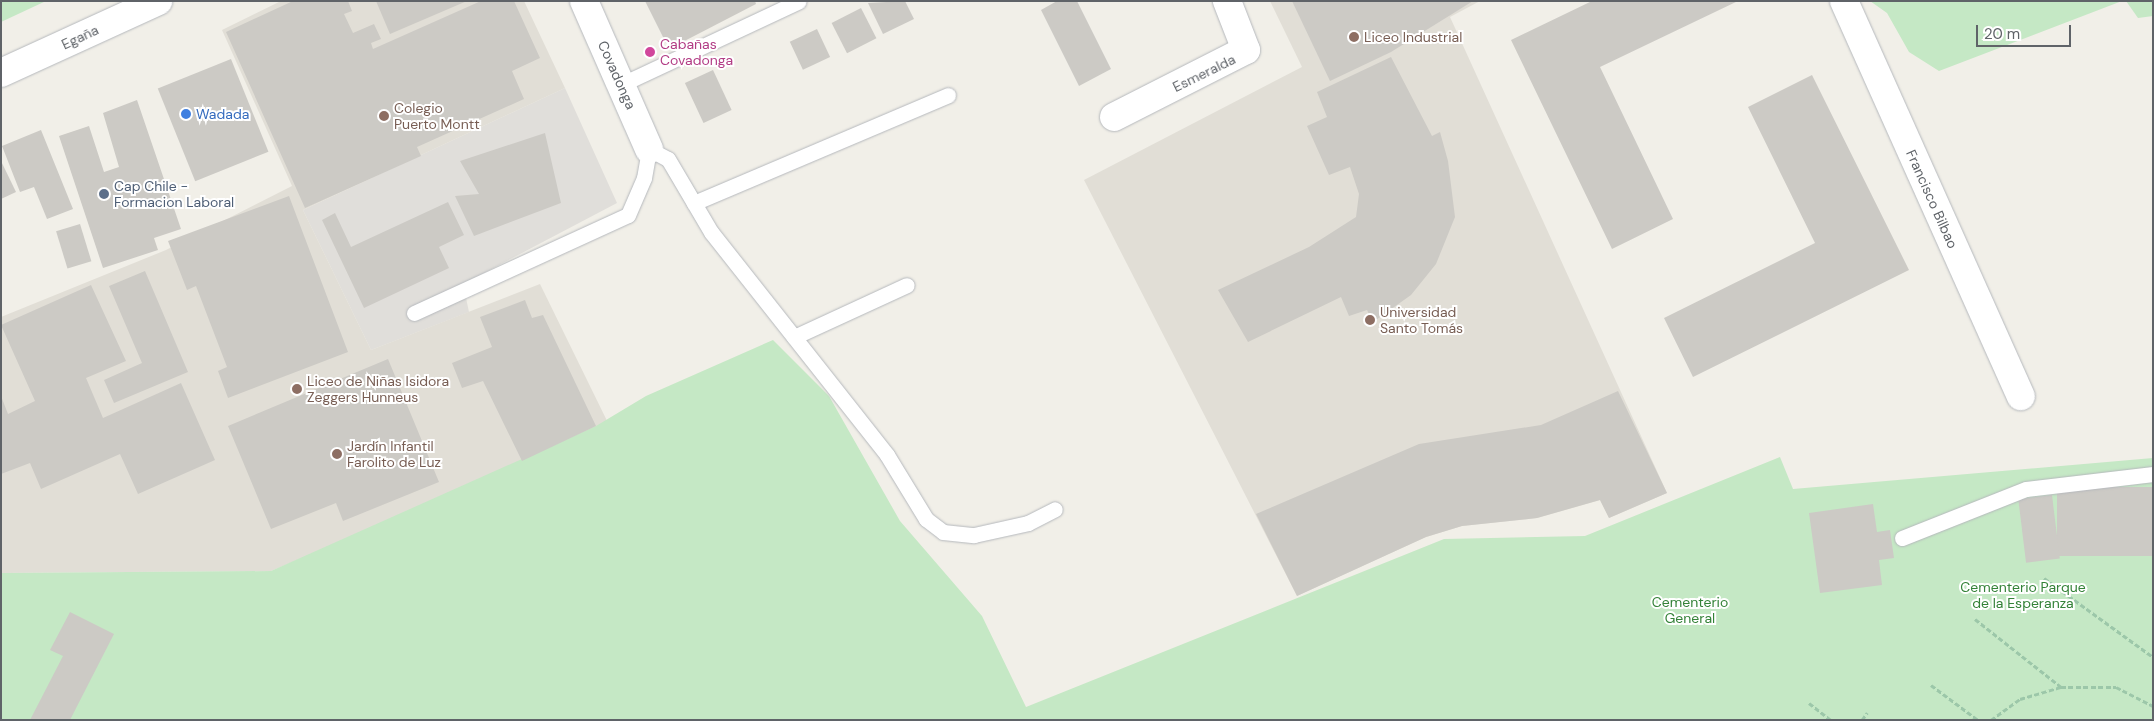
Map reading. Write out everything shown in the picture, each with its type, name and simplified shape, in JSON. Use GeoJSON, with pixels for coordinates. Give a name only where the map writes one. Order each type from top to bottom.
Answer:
{"type":"FeatureCollection","features":[{"type":"Feature","properties":{"kind":"street","name":"Egaña"},"geometry":{"type":"LineString","coordinates":[[1,73],[158,1]]}},
{"type":"Feature","properties":{"kind":"street","name":"Covadonga"},"geometry":{"type":"LineString","coordinates":[[584,1],[649,149]]}},
{"type":"Feature","properties":{"kind":"street","name":"Esmeralda"},"geometry":{"type":"LineString","coordinates":[[1114,117],[1246,50],[1227,1]]}},
{"type":"Feature","properties":{"kind":"street","name":"Francisco Bilbao"},"geometry":{"type":"LineString","coordinates":[[1844,1],[2020,396]]}},
{"type":"Feature","properties":{"kind":"lane"},"geometry":{"type":"LineString","coordinates":[[622,84],[799,1]]}},
{"type":"Feature","properties":{"kind":"lane"},"geometry":{"type":"LineString","coordinates":[[694,203],[948,95]]}},
{"type":"Feature","properties":{"kind":"lane"},"geometry":{"type":"LineString","coordinates":[[414,312],[628,215],[644,178],[649,149],[668,159],[694,203],[794,337],[888,455],[926,519],[943,532],[974,535],[997,531],[1055,509]]}},
{"type":"Feature","properties":{"kind":"lane"},"geometry":{"type":"LineString","coordinates":[[794,337],[907,285]]}},
{"type":"Feature","properties":{"kind":"lane"},"geometry":{"type":"LineString","coordinates":[[1902,538],[2026,489],[2153,474]]}},
{"type":"Feature","properties":{"kind":"path"},"geometry":{"type":"LineString","coordinates":[[2044,578],[2153,657]]}},
{"type":"Feature","properties":{"kind":"path"},"geometry":{"type":"LineString","coordinates":[[1975,619],[2061,687]]}},
{"type":"Feature","properties":{"kind":"path"},"geometry":{"type":"LineString","coordinates":[[1931,684],[1978,720]]}},
{"type":"Feature","properties":{"kind":"path"},"geometry":{"type":"LineString","coordinates":[[1991,720],[2020,699],[2061,687],[2116,687],[2153,706]]}},
{"type":"Feature","properties":{"kind":"path"},"geometry":{"type":"LineString","coordinates":[[1809,703],[1831,720]]}},
{"type":"Feature","properties":{"kind":"path"},"geometry":{"type":"LineString","coordinates":[[1862,720],[1867,713]]}},
{"type":"Feature","properties":{"kind":"shaded area","name":"Liceo de Niñas Isidora Zeggers Hunneus"},"geometry":{"type":"Polygon","coordinates":[[[281,1],[524,1],[565,88],[303,210],[371,350],[540,284],[611,429],[271,571],[1,573],[1,317],[166,250],[292,186],[222,30],[281,1]]]}},
{"type":"Feature","properties":{"kind":"shaded area","name":"Universidad Santo Tomás"},"geometry":{"type":"Polygon","coordinates":[[[1270,1],[1480,1],[1450,17],[1667,493],[1609,518],[1600,500],[1537,518],[1462,526],[1426,537],[1297,596],[1084,180],[1302,67],[1270,1]]]}},
{"type":"Feature","properties":{"kind":"shaded area"},"geometry":{"type":"Polygon","coordinates":[[[565,88],[617,203],[463,284],[469,312],[371,350],[303,210],[565,88]]]}},
{"type":"Feature","properties":{"kind":"green space"},"geometry":{"type":"Polygon","coordinates":[[[1,1],[46,1],[1,22],[1,1]]]}},
{"type":"Feature","properties":{"kind":"green space"},"geometry":{"type":"Polygon","coordinates":[[[1870,1],[2122,1],[1939,71],[1909,52],[1887,13],[1870,1]]]}},
{"type":"Feature","properties":{"kind":"green space"},"geometry":{"type":"Polygon","coordinates":[[[2126,1],[2153,1],[2153,16],[2138,18],[2126,1]]]}},
{"type":"Feature","properties":{"kind":"green space"},"geometry":{"type":"Polygon","coordinates":[[[773,340],[829,396],[900,521],[982,616],[1026,707],[1444,539],[1585,536],[1780,457],[1793,489],[2153,458],[2153,720],[1,720],[1,573],[271,571],[596,426],[646,396],[773,340]]]}},
{"type":"Feature","properties":{"kind":"building","name":"Colegio Puerto Montt"},"geometry":{"type":"Polygon","coordinates":[[[293,1],[348,1],[352,11],[344,14],[353,33],[374,24],[381,39],[371,43],[373,49],[481,1],[514,1],[540,58],[512,71],[524,99],[417,147],[421,156],[305,208],[226,32],[293,1]]]}},
{"type":"Feature","properties":{"kind":"building"},"geometry":{"type":"Polygon","coordinates":[[[376,1],[467,1],[390,34],[376,1]]]}},
{"type":"Feature","properties":{"kind":"building"},"geometry":{"type":"Polygon","coordinates":[[[645,1],[755,1],[756,4],[669,49],[645,1]]]}},
{"type":"Feature","properties":{"kind":"building"},"geometry":{"type":"Polygon","coordinates":[[[905,1],[914,19],[883,34],[868,3],[905,1]]]}},
{"type":"Feature","properties":{"kind":"building"},"geometry":{"type":"Polygon","coordinates":[[[1057,1],[1077,1],[1111,69],[1079,86],[1041,10],[1057,1]]]}},
{"type":"Feature","properties":{"kind":"building","name":"Liceo Industrial"},"geometry":{"type":"Polygon","coordinates":[[[1292,1],[1473,1],[1391,52],[1330,81],[1292,1]]]}},
{"type":"Feature","properties":{"kind":"building"},"geometry":{"type":"Polygon","coordinates":[[[1592,1],[1738,1],[1600,67],[1673,219],[1612,249],[1511,40],[1592,1]]]}},
{"type":"Feature","properties":{"kind":"building"},"geometry":{"type":"Polygon","coordinates":[[[861,8],[876,38],[847,53],[832,23],[861,8]]]}},
{"type":"Feature","properties":{"kind":"building"},"geometry":{"type":"Polygon","coordinates":[[[817,29],[830,57],[803,70],[790,42],[817,29]]]}},
{"type":"Feature","properties":{"kind":"building"},"geometry":{"type":"Polygon","coordinates":[[[1391,57],[1432,136],[1440,132],[1448,161],[1455,217],[1436,264],[1411,295],[1373,322],[1367,310],[1349,316],[1341,297],[1248,342],[1218,290],[1309,247],[1356,217],[1359,194],[1350,167],[1329,175],[1307,126],[1327,117],[1317,92],[1391,57]]]}},
{"type":"Feature","properties":{"kind":"building"},"geometry":{"type":"Polygon","coordinates":[[[231,59],[268,152],[195,181],[158,89],[231,59]]]}},
{"type":"Feature","properties":{"kind":"building"},"geometry":{"type":"Polygon","coordinates":[[[713,70],[732,110],[703,123],[685,83],[713,70]]]}},
{"type":"Feature","properties":{"kind":"building"},"geometry":{"type":"Polygon","coordinates":[[[1812,75],[1909,270],[1693,377],[1664,318],[1815,243],[1748,107],[1812,75]]]}},
{"type":"Feature","properties":{"kind":"building"},"geometry":{"type":"Polygon","coordinates":[[[137,100],[181,229],[154,238],[158,250],[103,268],[59,136],[89,126],[104,172],[119,167],[103,113],[137,100]]]}},
{"type":"Feature","properties":{"kind":"building"},"geometry":{"type":"Polygon","coordinates":[[[41,130],[73,209],[47,219],[34,187],[20,192],[2,146],[41,130]]]}},
{"type":"Feature","properties":{"kind":"building"},"geometry":{"type":"Polygon","coordinates":[[[545,133],[561,203],[474,236],[455,196],[479,194],[460,161],[545,133]]]}},
{"type":"Feature","properties":{"kind":"building"},"geometry":{"type":"Polygon","coordinates":[[[1,161],[16,192],[1,199],[1,161]]]}},
{"type":"Feature","properties":{"kind":"building"},"geometry":{"type":"Polygon","coordinates":[[[289,196],[348,352],[228,398],[218,371],[227,367],[196,286],[187,290],[168,241],[289,196]]]}},
{"type":"Feature","properties":{"kind":"building"},"geometry":{"type":"Polygon","coordinates":[[[448,202],[464,235],[439,247],[449,268],[364,308],[322,220],[335,213],[351,247],[448,202]]]}},
{"type":"Feature","properties":{"kind":"building"},"geometry":{"type":"Polygon","coordinates":[[[80,224],[91,261],[67,269],[56,231],[80,224]]]}},
{"type":"Feature","properties":{"kind":"building"},"geometry":{"type":"Polygon","coordinates":[[[145,271],[188,372],[114,403],[104,380],[142,363],[109,286],[145,271]]]}},
{"type":"Feature","properties":{"kind":"building"},"geometry":{"type":"Polygon","coordinates":[[[91,285],[126,361],[86,378],[103,418],[181,383],[215,460],[138,494],[120,454],[41,489],[30,463],[1,474],[1,396],[8,414],[35,401],[1,325],[91,285]]]}},
{"type":"Feature","properties":{"kind":"building"},"geometry":{"type":"Polygon","coordinates":[[[525,300],[532,318],[543,315],[596,426],[522,461],[483,381],[462,388],[452,363],[492,347],[480,317],[525,300]]]}},
{"type":"Feature","properties":{"kind":"building"},"geometry":{"type":"Polygon","coordinates":[[[388,359],[439,482],[343,521],[336,503],[271,529],[228,426],[388,359]]]}},
{"type":"Feature","properties":{"kind":"building"},"geometry":{"type":"Polygon","coordinates":[[[1618,391],[1667,493],[1609,518],[1600,500],[1537,518],[1462,526],[1426,537],[1297,596],[1256,514],[1419,444],[1541,425],[1618,391]]]}},
{"type":"Feature","properties":{"kind":"building"},"geometry":{"type":"Polygon","coordinates":[[[2057,487],[2153,487],[2153,556],[2057,556],[2057,487]]]}},
{"type":"Feature","properties":{"kind":"building"},"geometry":{"type":"Polygon","coordinates":[[[2052,495],[2060,559],[2026,563],[2018,499],[2052,495]]]}},
{"type":"Feature","properties":{"kind":"building"},"geometry":{"type":"Polygon","coordinates":[[[1873,504],[1877,532],[1890,530],[1894,558],[1879,560],[1882,585],[1820,593],[1809,513],[1873,504]]]}},
{"type":"Feature","properties":{"kind":"building"},"geometry":{"type":"Polygon","coordinates":[[[70,612],[114,634],[70,720],[30,720],[63,656],[50,650],[70,612]]]}},
{"type":"Feature","properties":{"kind":"place","name":"Liceo Industrial"},"geometry":{"type":"Point","coordinates":[1354,37]}},
{"type":"Feature","properties":{"kind":"place","name":"Cabañas Covadonga"},"geometry":{"type":"Point","coordinates":[650,52]}},
{"type":"Feature","properties":{"kind":"place","name":"Wadada"},"geometry":{"type":"Point","coordinates":[186,114]}},
{"type":"Feature","properties":{"kind":"place","name":"Colegio Puerto Montt"},"geometry":{"type":"Point","coordinates":[384,116]}},
{"type":"Feature","properties":{"kind":"place","name":"Cap Chile - Formacion Laboral"},"geometry":{"type":"Point","coordinates":[104,194]}},
{"type":"Feature","properties":{"kind":"place","name":"Universidad Santo Tomás"},"geometry":{"type":"Point","coordinates":[1370,320]}},
{"type":"Feature","properties":{"kind":"place","name":"Liceo de Niñas Isidora Zeggers Hunneus"},"geometry":{"type":"Point","coordinates":[297,389]}},
{"type":"Feature","properties":{"kind":"place","name":"Jardín Infantil Farolito de Luz"},"geometry":{"type":"Point","coordinates":[337,454]}},
{"type":"Feature","properties":{"kind":"park label","name":"Cementerio Parque de la Esperanza"},"geometry":{"type":"Point","coordinates":[2023,596]}},
{"type":"Feature","properties":{"kind":"park label","name":"Cementerio General"},"geometry":{"type":"Point","coordinates":[1690,610]}}]}
